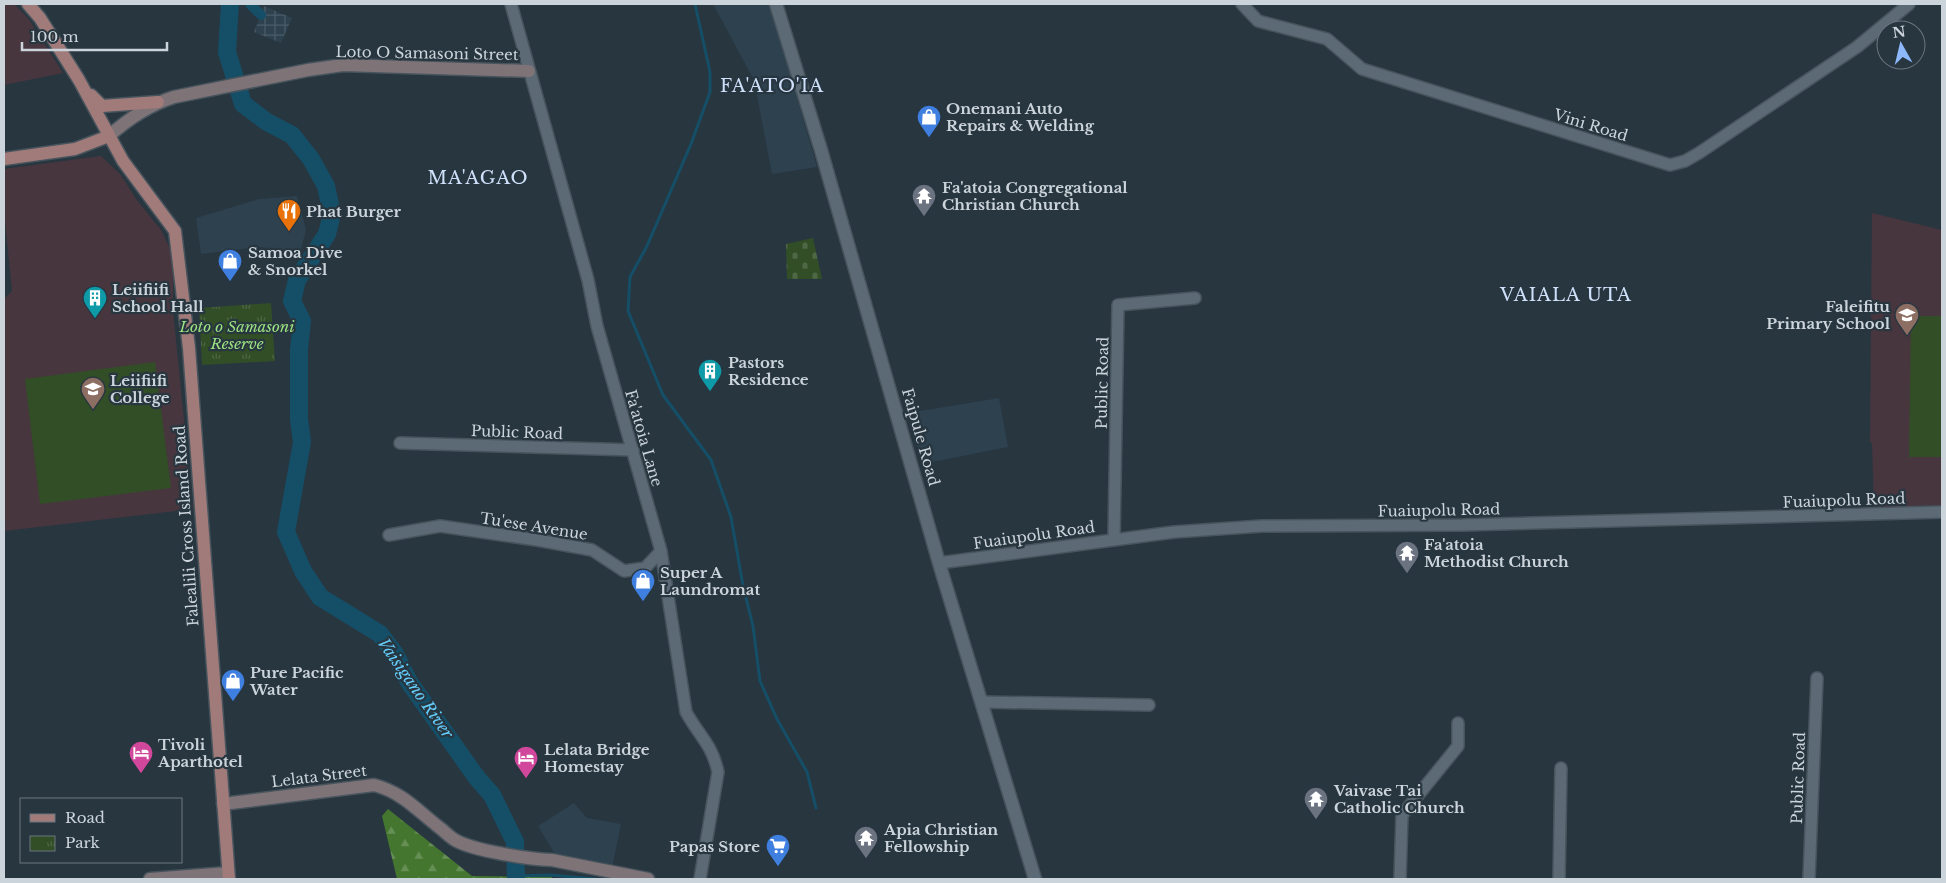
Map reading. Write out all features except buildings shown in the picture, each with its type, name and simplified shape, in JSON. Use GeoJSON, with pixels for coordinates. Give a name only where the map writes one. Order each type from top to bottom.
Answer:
{"type":"FeatureCollection","features":[{"type":"Feature","properties":{"kind":"main road","name":"Falealili Cross Island Road"},"geometry":{"type":"LineString","coordinates":[[28,4],[40,18],[79,80],[123,161],[175,231],[189,348],[229,876]]}},
{"type":"Feature","properties":{"kind":"main road","name":"Loto O Samasoni Street"},"geometry":{"type":"LineString","coordinates":[[158,102],[308,70],[343,65],[529,71]]}},
{"type":"Feature","properties":{"kind":"main road"},"geometry":{"type":"LineString","coordinates":[[79,80],[102,106],[158,102]]}},
{"type":"Feature","properties":{"kind":"main road"},"geometry":{"type":"LineString","coordinates":[[4,159],[74,149],[109,136],[131,118],[158,102]]}},
{"type":"Feature","properties":{"kind":"main road","name":"Lelata Street"},"geometry":{"type":"LineString","coordinates":[[223,804],[374,785],[389,789],[402,797],[455,840],[489,850],[648,879]]}},
{"type":"Feature","properties":{"kind":"main road"},"geometry":{"type":"LineString","coordinates":[[150,879],[229,876]]}},
{"type":"Feature","properties":{"kind":"street","name":"Fa'atoia Lane"},"geometry":{"type":"LineString","coordinates":[[511,4],[588,280],[597,326],[661,551],[686,712],[706,740],[715,759],[718,772],[700,879]]}},
{"type":"Feature","properties":{"kind":"street","name":"Faipule Road"},"geometry":{"type":"LineString","coordinates":[[776,4],[821,150],[939,563],[1035,879]]}},
{"type":"Feature","properties":{"kind":"street","name":"Vini Road"},"geometry":{"type":"LineString","coordinates":[[1242,4],[1258,21],[1327,39],[1362,69],[1670,165],[1685,162],[1849,52],[1909,4]]}},
{"type":"Feature","properties":{"kind":"street","name":"Public Road"},"geometry":{"type":"LineString","coordinates":[[1114,539],[1118,306],[1195,298]]}},
{"type":"Feature","properties":{"kind":"street","name":"Public Road"},"geometry":{"type":"LineString","coordinates":[[400,443],[633,450]]}},
{"type":"Feature","properties":{"kind":"street","name":"Fuaiupolu Road"},"geometry":{"type":"LineString","coordinates":[[939,563],[1174,532],[1262,526],[1463,525],[1942,512]]}},
{"type":"Feature","properties":{"kind":"street","name":"Tu'ese Avenue"},"geometry":{"type":"LineString","coordinates":[[389,535],[440,526],[537,540],[592,550],[624,571],[645,568],[661,551]]}},
{"type":"Feature","properties":{"kind":"street","name":"Public Road"},"geometry":{"type":"LineString","coordinates":[[1809,879],[1817,678]]}},
{"type":"Feature","properties":{"kind":"street"},"geometry":{"type":"LineString","coordinates":[[982,702],[1149,705]]}},
{"type":"Feature","properties":{"kind":"street"},"geometry":{"type":"LineString","coordinates":[[1400,879],[1402,815],[1458,746],[1458,723]]}},
{"type":"Feature","properties":{"kind":"street"},"geometry":{"type":"LineString","coordinates":[[1559,879],[1561,768]]}},
{"type":"Feature","properties":{"kind":"shaded area"},"geometry":{"type":"Polygon","coordinates":[[[4,4],[14,4],[28,18],[63,73],[4,85],[4,4]]]}},
{"type":"Feature","properties":{"kind":"shaded area"},"geometry":{"type":"Polygon","coordinates":[[[713,4],[770,4],[817,167],[772,174],[754,80],[713,4]]]}},
{"type":"Feature","properties":{"kind":"shaded area"},"geometry":{"type":"Polygon","coordinates":[[[264,6],[292,18],[281,43],[254,32],[264,6]]]}},
{"type":"Feature","properties":{"kind":"shaded area","name":"Leiifiifi College"},"geometry":{"type":"Polygon","coordinates":[[[101,156],[121,175],[136,199],[161,230],[173,255],[173,311],[193,509],[4,531],[4,299],[12,291],[4,211],[4,169],[101,156]]]}},
{"type":"Feature","properties":{"kind":"shaded area"},"geometry":{"type":"Polygon","coordinates":[[[297,196],[306,230],[301,249],[286,250],[259,247],[201,254],[196,218],[259,199],[297,196]]]}},
{"type":"Feature","properties":{"kind":"shaded area","name":"Faleifitu Primary School"},"geometry":{"type":"Polygon","coordinates":[[[1872,213],[1942,230],[1942,505],[1874,508],[1872,444],[1870,441],[1872,213]]]}},
{"type":"Feature","properties":{"kind":"shaded area"},"geometry":{"type":"Polygon","coordinates":[[[999,398],[1008,447],[922,464],[908,413],[999,398]]]}},
{"type":"Feature","properties":{"kind":"shaded area"},"geometry":{"type":"Polygon","coordinates":[[[574,803],[587,818],[621,824],[612,868],[556,856],[538,826],[574,803]]]}},
{"type":"Feature","properties":{"kind":"green space"},"geometry":{"type":"Polygon","coordinates":[[[813,238],[822,279],[787,279],[786,244],[813,238]]]}},
{"type":"Feature","properties":{"kind":"green space","name":"Loto o Samasoni Reserve"},"geometry":{"type":"Polygon","coordinates":[[[271,303],[275,361],[202,365],[199,308],[271,303]]]}},
{"type":"Feature","properties":{"kind":"green space"},"geometry":{"type":"Polygon","coordinates":[[[1911,316],[1942,316],[1942,457],[1909,457],[1911,316]]]}},
{"type":"Feature","properties":{"kind":"green space"},"geometry":{"type":"Polygon","coordinates":[[[155,362],[171,488],[40,504],[25,379],[155,362]]]}},
{"type":"Feature","properties":{"kind":"green space"},"geometry":{"type":"Polygon","coordinates":[[[388,809],[472,876],[552,877],[552,879],[397,879],[382,816],[388,809]]]}},
{"type":"Feature","properties":{"kind":"waterway","name":"Vaisigano River"},"geometry":{"type":"LineString","coordinates":[[230,4],[227,52],[243,104],[267,122],[292,135],[311,159],[326,186],[332,214],[327,234],[297,280],[292,301],[302,321],[299,350],[299,419],[302,442],[286,532],[303,571],[320,597],[380,634],[395,654],[409,682],[477,778],[492,795],[515,842],[516,879]]}},
{"type":"Feature","properties":{"kind":"waterway"},"geometry":{"type":"LineString","coordinates":[[250,4],[261,15]]}},
{"type":"Feature","properties":{"kind":"waterway"},"geometry":{"type":"LineString","coordinates":[[695,4],[710,72],[710,92],[691,144],[647,246],[630,277],[628,311],[663,395],[711,460],[731,517],[743,586],[753,626],[760,681],[777,719],[807,772],[816,808]]}},
{"type":"Feature","properties":{"kind":"waterway"},"geometry":{"type":"LineString","coordinates":[[516,876],[550,875],[596,879]]}},
{"type":"Feature","properties":{"kind":"place","name":"Onemani Auto Repairs & Welding"},"geometry":{"type":"Point","coordinates":[929,138]}},
{"type":"Feature","properties":{"kind":"place","name":"Fa'atoia Congregational Christian Church"},"geometry":{"type":"Point","coordinates":[924,217]}},
{"type":"Feature","properties":{"kind":"place","name":"Phat Burger"},"geometry":{"type":"Point","coordinates":[289,232]}},
{"type":"Feature","properties":{"kind":"place","name":"Samoa Dive & Snorkel"},"geometry":{"type":"Point","coordinates":[230,282]}},
{"type":"Feature","properties":{"kind":"place","name":"Leiifiifi School Hall"},"geometry":{"type":"Point","coordinates":[95,319]}},
{"type":"Feature","properties":{"kind":"place","name":"Faleifitu Primary School"},"geometry":{"type":"Point","coordinates":[1907,336]}},
{"type":"Feature","properties":{"kind":"place","name":"Pastors Residence"},"geometry":{"type":"Point","coordinates":[710,392]}},
{"type":"Feature","properties":{"kind":"place","name":"Leiifiifi College"},"geometry":{"type":"Point","coordinates":[93,410]}},
{"type":"Feature","properties":{"kind":"place","name":"Fa'atoia Methodist Church"},"geometry":{"type":"Point","coordinates":[1407,574]}},
{"type":"Feature","properties":{"kind":"place","name":"Super A Laundromat"},"geometry":{"type":"Point","coordinates":[643,602]}},
{"type":"Feature","properties":{"kind":"place","name":"Pure Pacific Water"},"geometry":{"type":"Point","coordinates":[233,702]}},
{"type":"Feature","properties":{"kind":"place","name":"Tivoli Aparthotel"},"geometry":{"type":"Point","coordinates":[141,774]}},
{"type":"Feature","properties":{"kind":"place","name":"Lelata Bridge Homestay"},"geometry":{"type":"Point","coordinates":[526,779]}},
{"type":"Feature","properties":{"kind":"place","name":"Vaivase Tai Catholic Church"},"geometry":{"type":"Point","coordinates":[1316,820]}},
{"type":"Feature","properties":{"kind":"place","name":"Apia Christian Fellowship"},"geometry":{"type":"Point","coordinates":[866,859]}},
{"type":"Feature","properties":{"kind":"place","name":"Papas Store"},"geometry":{"type":"Point","coordinates":[778,867]}},
{"type":"Feature","properties":{"kind":"district","name":"FA'ATO'IA"},"geometry":{"type":"Point","coordinates":[772,86]}},
{"type":"Feature","properties":{"kind":"district","name":"MA'AGAO"},"geometry":{"type":"Point","coordinates":[478,178]}},
{"type":"Feature","properties":{"kind":"district","name":"VAIALA UTA"},"geometry":{"type":"Point","coordinates":[1566,295]}}]}
